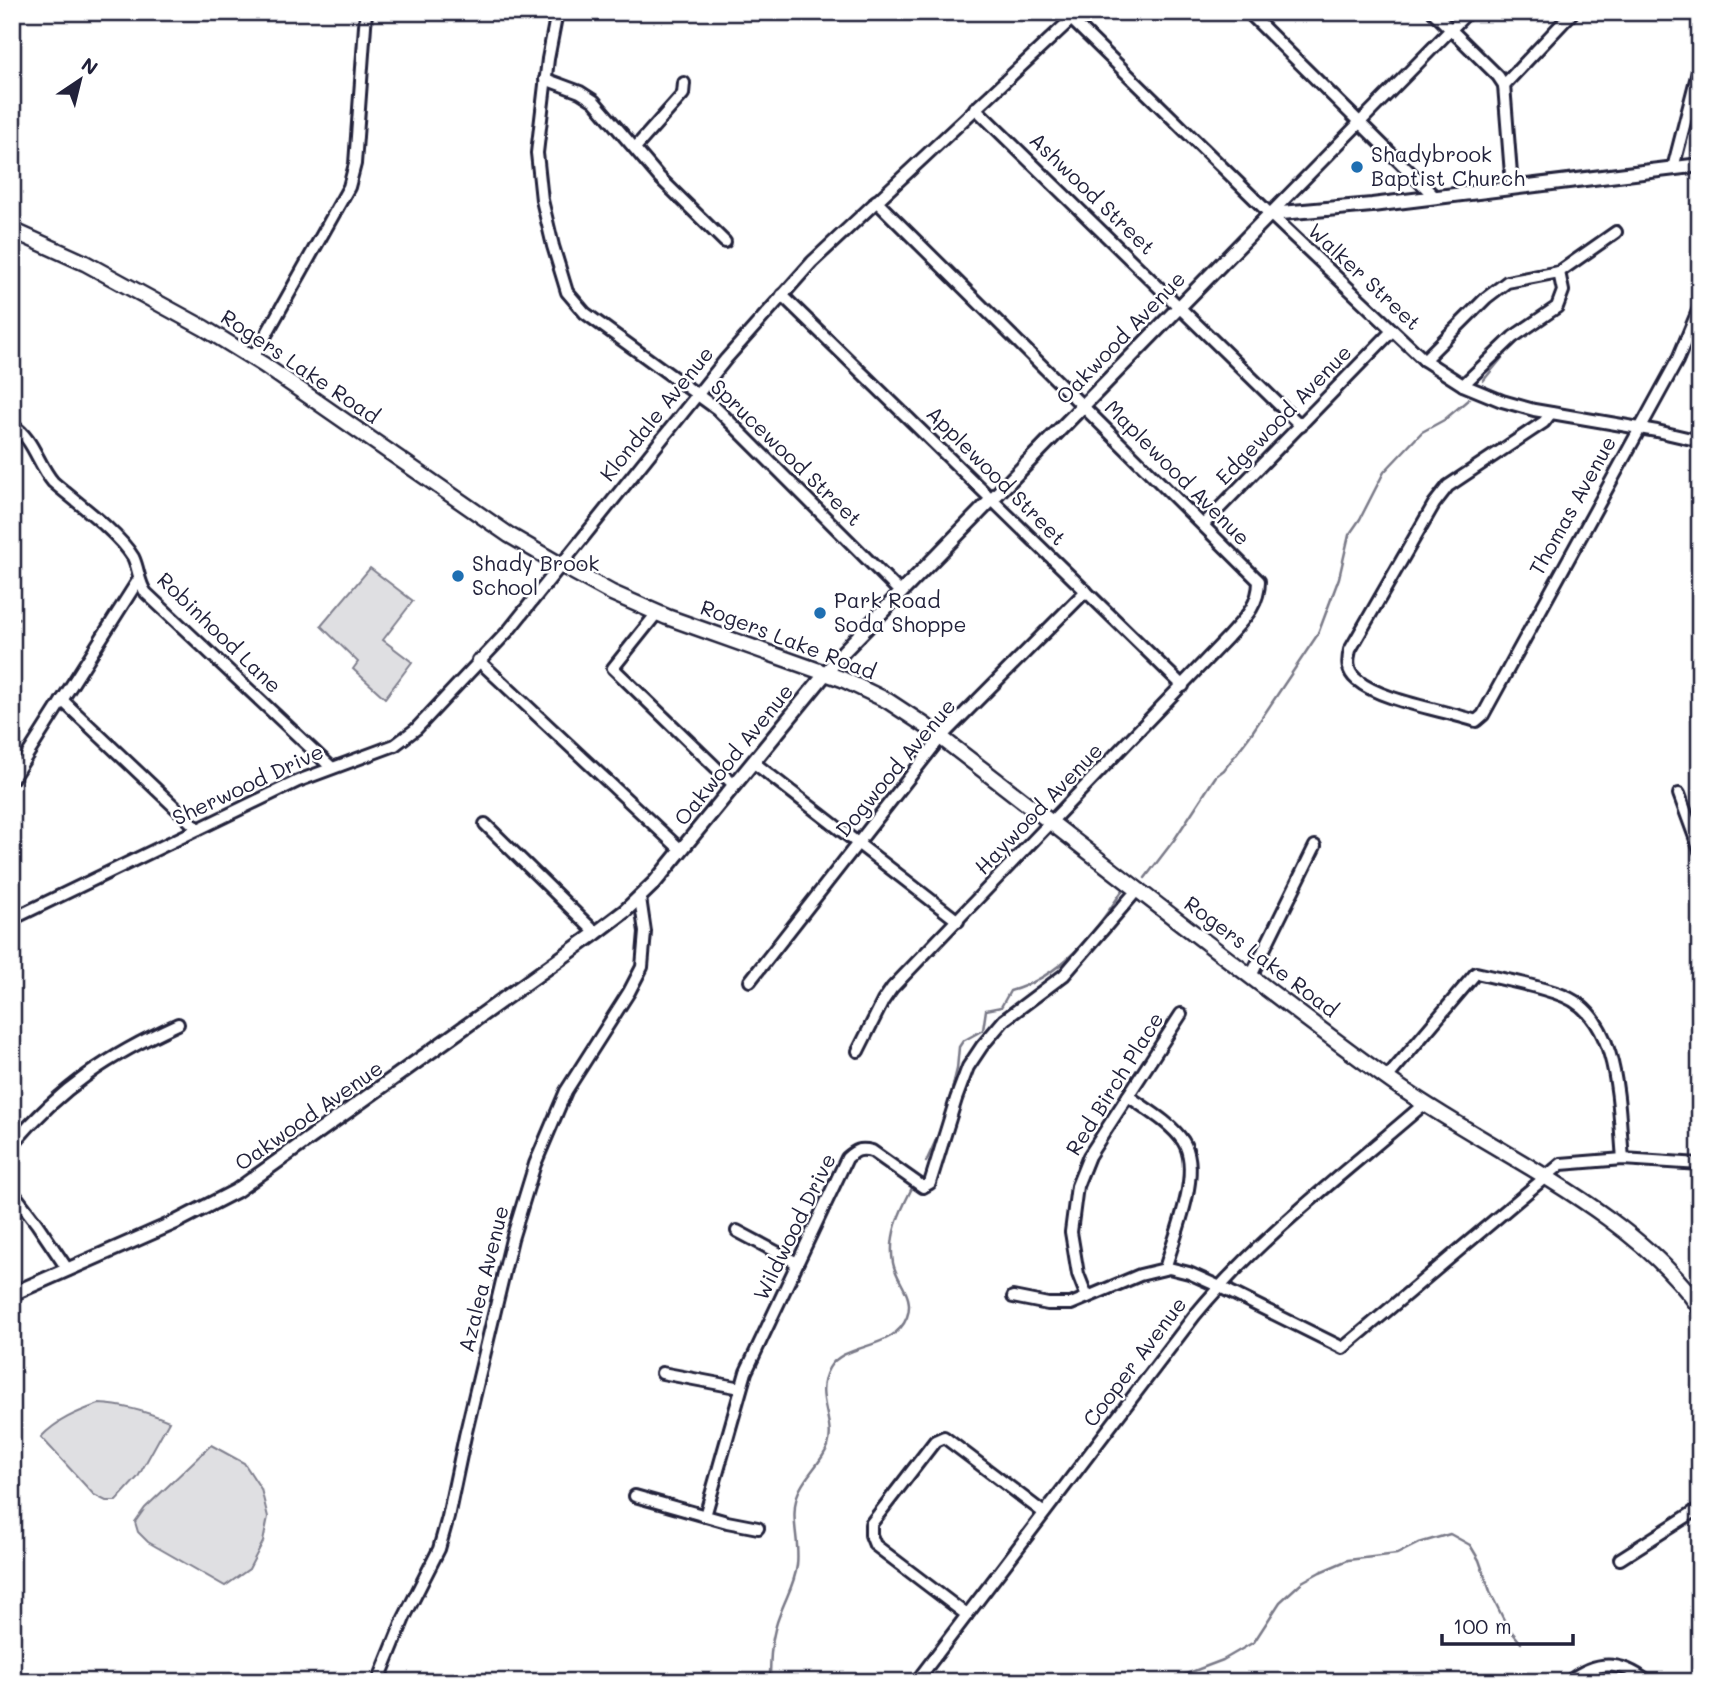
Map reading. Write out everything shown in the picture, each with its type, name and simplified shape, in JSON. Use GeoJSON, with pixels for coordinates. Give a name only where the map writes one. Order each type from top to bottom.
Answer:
{"type":"FeatureCollection","features":[{"type":"Feature","properties":{"kind":"main road","name":"Rogers Lake Road"},"geometry":{"type":"LineString","coordinates":[[12,230],[130,287],[253,358],[509,535],[559,565],[657,613],[825,673],[888,701],[941,737],[1387,1078],[1619,1226],[1658,1259],[1688,1290],[1700,1308]]}},
{"type":"Feature","properties":{"kind":"street"},"geometry":{"type":"LineString","coordinates":[[253,358],[349,187],[355,164],[366,12]]}},
{"type":"Feature","properties":{"kind":"street","name":"Sprucewood Street"},"geometry":{"type":"LineString","coordinates":[[557,12],[537,134],[538,168],[552,246],[567,292],[585,313],[698,394],[793,483],[900,592]]}},
{"type":"Feature","properties":{"kind":"street"},"geometry":{"type":"LineString","coordinates":[[1248,12],[1435,197]]}},
{"type":"Feature","properties":{"kind":"street"},"geometry":{"type":"LineString","coordinates":[[1433,12],[1504,85],[1512,187]]}},
{"type":"Feature","properties":{"kind":"street","name":"Oakwood Avenue"},"geometry":{"type":"LineString","coordinates":[[12,1294],[176,1223],[236,1191],[596,933],[640,898],[825,673],[900,592],[1468,12]]}},
{"type":"Feature","properties":{"kind":"street"},"geometry":{"type":"LineString","coordinates":[[1504,85],[1573,12]]}},
{"type":"Feature","properties":{"kind":"street","name":"Klondale Avenue"},"geometry":{"type":"LineString","coordinates":[[478,660],[509,630],[698,394],[812,262],[1075,16]]}},
{"type":"Feature","properties":{"kind":"street","name":"Walker Street"},"geometry":{"type":"LineString","coordinates":[[1075,16],[1270,214],[1424,360],[1463,385],[1489,397],[1551,413],[1700,441]]}},
{"type":"Feature","properties":{"kind":"street"},"geometry":{"type":"LineString","coordinates":[[1673,168],[1700,64]]}},
{"type":"Feature","properties":{"kind":"street"},"geometry":{"type":"LineString","coordinates":[[545,79],[580,92],[594,101],[679,199],[725,242]]}},
{"type":"Feature","properties":{"kind":"street"},"geometry":{"type":"LineString","coordinates":[[635,148],[683,94],[684,83]]}},
{"type":"Feature","properties":{"kind":"street","name":"Ashwood Street"},"geometry":{"type":"LineString","coordinates":[[975,108],[1301,426]]}},
{"type":"Feature","properties":{"kind":"street"},"geometry":{"type":"LineString","coordinates":[[1270,214],[1700,165]]}},
{"type":"Feature","properties":{"kind":"street","name":"Maplewood Avenue"},"geometry":{"type":"LineString","coordinates":[[876,201],[1259,581],[1257,600]]}},
{"type":"Feature","properties":{"kind":"street"},"geometry":{"type":"LineString","coordinates":[[1424,360],[1486,298],[1507,282],[1559,272],[1616,232]]}},
{"type":"Feature","properties":{"kind":"street"},"geometry":{"type":"LineString","coordinates":[[1463,385],[1513,337],[1558,307],[1563,291],[1559,272]]}},
{"type":"Feature","properties":{"kind":"street","name":"Applewood Street"},"geometry":{"type":"LineString","coordinates":[[782,295],[1183,686]]}},
{"type":"Feature","properties":{"kind":"street","name":"Thomas Avenue"},"geometry":{"type":"LineString","coordinates":[[1551,413],[1544,422],[1454,481],[1441,495],[1350,650],[1348,668],[1355,679],[1368,688],[1476,721],[1483,715],[1677,361],[1700,306]]}},
{"type":"Feature","properties":{"kind":"street","name":"Edgewood Avenue"},"geometry":{"type":"LineString","coordinates":[[1203,525],[1392,331]]}},
{"type":"Feature","properties":{"kind":"street","name":"Robinhood Lane"},"geometry":{"type":"LineString","coordinates":[[12,425],[30,441],[53,482],[120,541],[133,557],[146,593],[331,767]]}},
{"type":"Feature","properties":{"kind":"street"},"geometry":{"type":"LineString","coordinates":[[12,779],[139,579]]}},
{"type":"Feature","properties":{"kind":"street","name":"Dogwood Avenue"},"geometry":{"type":"LineString","coordinates":[[750,981],[941,737],[1086,591]]}},
{"type":"Feature","properties":{"kind":"street","name":"Haywood Avenue"},"geometry":{"type":"LineString","coordinates":[[858,1051],[892,988],[1183,686],[1228,637],[1257,600]]}},
{"type":"Feature","properties":{"kind":"street"},"geometry":{"type":"LineString","coordinates":[[657,613],[613,668],[734,785]]}},
{"type":"Feature","properties":{"kind":"street"},"geometry":{"type":"LineString","coordinates":[[478,660],[681,850]]}},
{"type":"Feature","properties":{"kind":"street","name":"Sherwood Drive"},"geometry":{"type":"LineString","coordinates":[[12,919],[298,781],[395,745],[416,729],[478,660]]}},
{"type":"Feature","properties":{"kind":"street"},"geometry":{"type":"LineString","coordinates":[[62,700],[198,829]]}},
{"type":"Feature","properties":{"kind":"street"},"geometry":{"type":"LineString","coordinates":[[753,762],[958,921]]}},
{"type":"Feature","properties":{"kind":"street"},"geometry":{"type":"LineString","coordinates":[[1679,794],[1700,850]]}},
{"type":"Feature","properties":{"kind":"street"},"geometry":{"type":"LineString","coordinates":[[485,824],[596,933]]}},
{"type":"Feature","properties":{"kind":"street"},"geometry":{"type":"LineString","coordinates":[[1251,976],[1315,846]]}},
{"type":"Feature","properties":{"kind":"street","name":"Wildwood Drive"},"geometry":{"type":"LineString","coordinates":[[705,1516],[741,1388],[847,1157],[856,1150],[872,1151],[923,1187],[930,1183],[968,1067],[982,1045],[1004,1020],[1064,975],[1138,888]]}},
{"type":"Feature","properties":{"kind":"street","name":"Azalea Avenue"},"geometry":{"type":"LineString","coordinates":[[378,1682],[404,1618],[439,1549],[449,1517],[465,1436],[512,1239],[536,1164],[566,1091],[642,967],[645,932],[640,898]]}},
{"type":"Feature","properties":{"kind":"street"},"geometry":{"type":"LineString","coordinates":[[1387,1078],[1476,973],[1564,996],[1597,1021],[1610,1052],[1623,1158]]}},
{"type":"Feature","properties":{"kind":"street","name":"Red Birch Place"},"geometry":{"type":"LineString","coordinates":[[1087,1297],[1078,1274],[1071,1232],[1077,1186],[1089,1156],[1181,1014]]}},
{"type":"Feature","properties":{"kind":"street"},"geometry":{"type":"LineString","coordinates":[[12,1145],[44,1110],[85,1075],[119,1053],[178,1024]]}},
{"type":"Feature","properties":{"kind":"street"},"geometry":{"type":"LineString","coordinates":[[1128,1096],[1169,1126],[1184,1143],[1190,1163],[1189,1184],[1165,1269]]}},
{"type":"Feature","properties":{"kind":"street","name":"Cooper Avenue"},"geometry":{"type":"LineString","coordinates":[[916,1682],[1218,1286],[1256,1248],[1424,1104]]}},
{"type":"Feature","properties":{"kind":"street"},"geometry":{"type":"LineString","coordinates":[[1013,1297],[1048,1304],[1071,1304],[1140,1275],[1165,1269],[1189,1273],[1343,1348],[1561,1164],[1623,1158],[1700,1164]]}},
{"type":"Feature","properties":{"kind":"street"},"geometry":{"type":"LineString","coordinates":[[12,1192],[68,1270]]}},
{"type":"Feature","properties":{"kind":"street"},"geometry":{"type":"LineString","coordinates":[[737,1231],[797,1263]]}},
{"type":"Feature","properties":{"kind":"street"},"geometry":{"type":"LineString","coordinates":[[662,1373],[741,1388]]}},
{"type":"Feature","properties":{"kind":"street"},"geometry":{"type":"LineString","coordinates":[[967,1615],[875,1545],[871,1524],[935,1441],[944,1437],[1044,1513]]}},
{"type":"Feature","properties":{"kind":"street"},"geometry":{"type":"LineString","coordinates":[[635,1496],[758,1528]]}},
{"type":"Feature","properties":{"kind":"street"},"geometry":{"type":"LineString","coordinates":[[1620,1559],[1700,1508]]}},
{"type":"Feature","properties":{"kind":"street"},"geometry":{"type":"LineString","coordinates":[[1568,1682],[1585,1671],[1606,1665],[1628,1669],[1648,1682]]}},
{"type":"Feature","properties":{"kind":"shaded area"},"geometry":{"type":"Polygon","coordinates":[[[370,568],[413,601],[383,640],[412,662],[385,698],[353,669],[358,662],[321,626],[370,568]]]}},
{"type":"Feature","properties":{"kind":"shaded area"},"geometry":{"type":"Polygon","coordinates":[[[99,1404],[134,1409],[169,1421],[138,1477],[116,1501],[106,1501],[94,1495],[41,1437],[75,1413],[99,1404]]]}},
{"type":"Feature","properties":{"kind":"shaded area"},"geometry":{"type":"Polygon","coordinates":[[[211,1445],[244,1463],[261,1489],[268,1517],[263,1542],[249,1569],[225,1586],[148,1542],[138,1532],[135,1522],[145,1508],[211,1445]]]}},
{"type":"Feature","properties":{"kind":"waterway"},"geometry":{"type":"LineString","coordinates":[[1483,381],[1506,353]]}},
{"type":"Feature","properties":{"kind":"waterway"},"geometry":{"type":"LineString","coordinates":[[1145,878],[1216,776],[1224,770],[1249,737],[1318,634],[1339,578],[1349,535],[1384,472],[1422,432],[1444,420],[1469,399]]}},
{"type":"Feature","properties":{"kind":"waterway"},"geometry":{"type":"LineString","coordinates":[[12,627],[19,618]]}},
{"type":"Feature","properties":{"kind":"waterway"},"geometry":{"type":"LineString","coordinates":[[926,1162],[944,1122],[957,1069],[959,1047],[963,1041],[983,1030],[986,1010],[1001,1007],[1010,991],[1045,975],[1075,951],[1122,891]]}},
{"type":"Feature","properties":{"kind":"waterway"},"geometry":{"type":"LineString","coordinates":[[770,1682],[775,1631],[796,1572],[794,1513],[797,1496],[821,1459],[830,1437],[823,1388],[825,1378],[836,1360],[891,1336],[901,1328],[907,1317],[909,1302],[895,1270],[892,1243],[899,1215],[912,1188]]}},
{"type":"Feature","properties":{"kind":"waterway"},"geometry":{"type":"LineString","coordinates":[[1165,1682],[1223,1660],[1254,1642],[1280,1602],[1302,1582],[1320,1572],[1348,1560],[1397,1554],[1419,1543],[1450,1534],[1470,1545],[1507,1626],[1521,1643]]}},
{"type":"Feature","properties":{"kind":"place","name":"Shadybrook Baptist Church"},"geometry":{"type":"Point","coordinates":[1357,167]}},
{"type":"Feature","properties":{"kind":"place","name":"Shady Brook School"},"geometry":{"type":"Point","coordinates":[458,576]}},
{"type":"Feature","properties":{"kind":"place","name":"Park Road Soda Shoppe"},"geometry":{"type":"Point","coordinates":[820,613]}}]}
